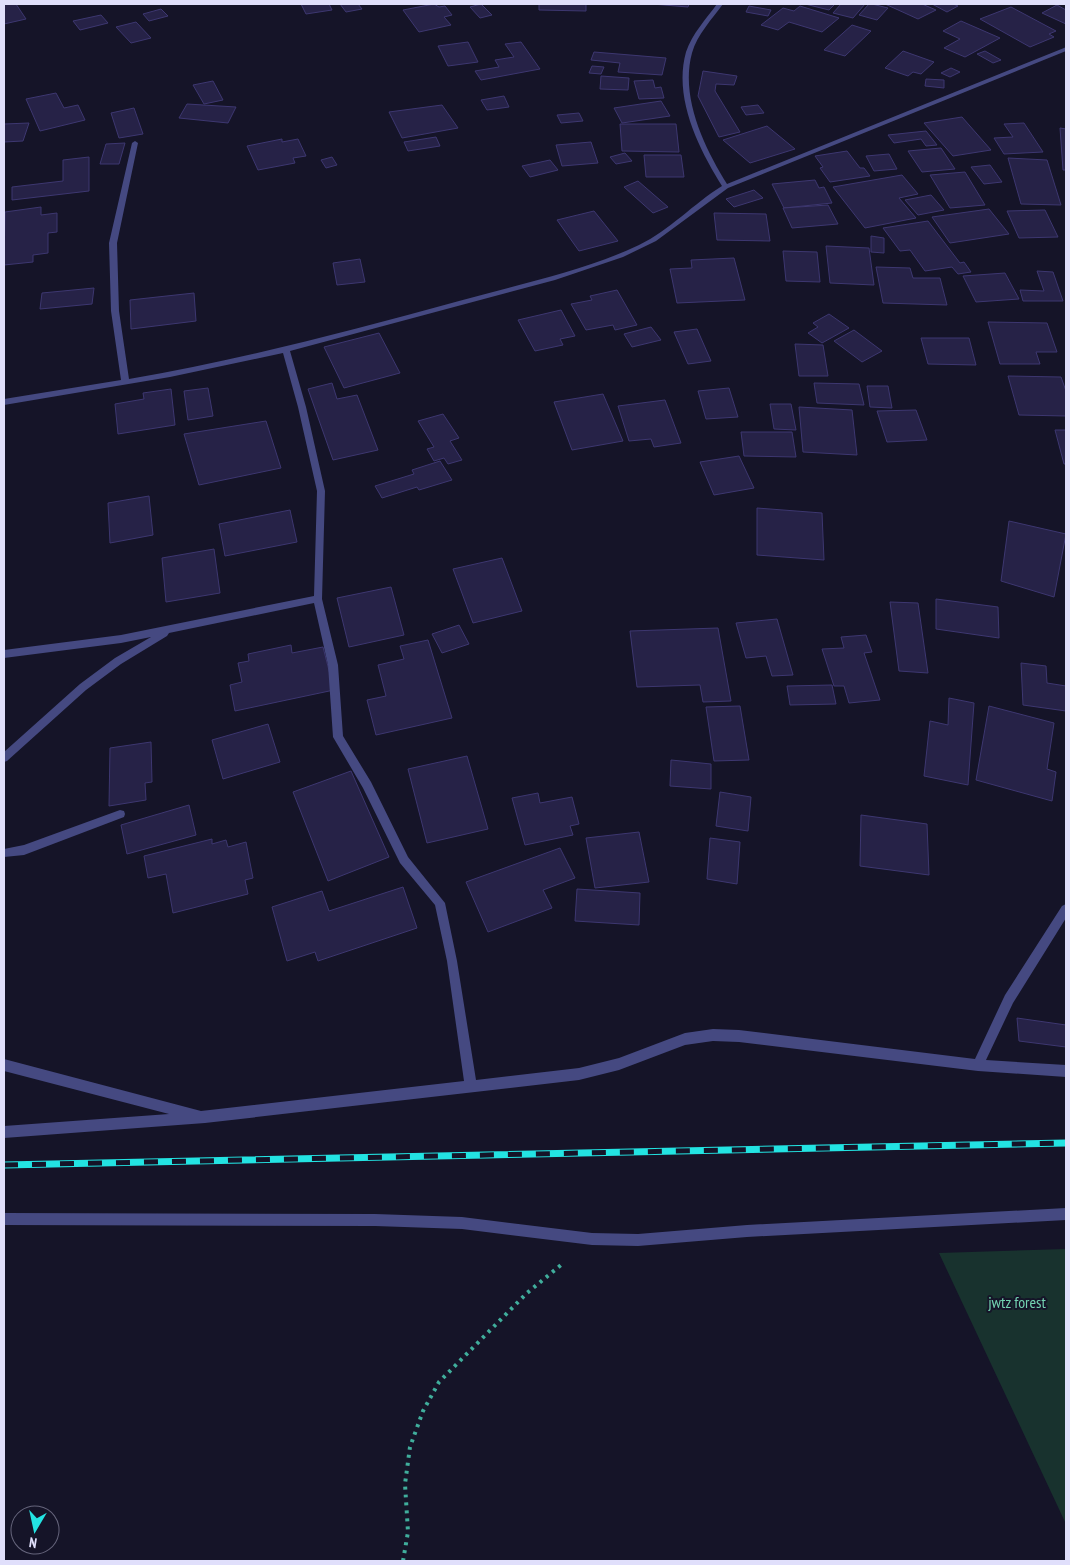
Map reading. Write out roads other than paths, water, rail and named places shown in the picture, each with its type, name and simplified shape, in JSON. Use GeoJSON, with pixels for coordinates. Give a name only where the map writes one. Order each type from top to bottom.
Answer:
{"type":"FeatureCollection","features":[{"type":"Feature","properties":{"kind":"street"},"geometry":{"type":"LineString","coordinates":[[720,4],[700,32],[690,52],[686,90],[708,160],[726,187]]}},
{"type":"Feature","properties":{"kind":"street"},"geometry":{"type":"LineString","coordinates":[[4,402],[170,374],[286,349],[393,324],[545,281],[641,246],[662,235],[710,197],[726,187],[1066,49]]}},
{"type":"Feature","properties":{"kind":"street"},"geometry":{"type":"LineString","coordinates":[[125,381],[114,311],[113,244],[135,143]]}},
{"type":"Feature","properties":{"kind":"street"},"geometry":{"type":"LineString","coordinates":[[286,349],[302,406],[321,491],[318,599],[333,665],[338,738],[367,785],[404,860],[440,903],[452,961],[471,1087]]}},
{"type":"Feature","properties":{"kind":"street"},"geometry":{"type":"LineString","coordinates":[[4,654],[111,640],[318,599]]}},
{"type":"Feature","properties":{"kind":"street"},"geometry":{"type":"LineString","coordinates":[[4,758],[83,687],[118,661],[170,629]]}},
{"type":"Feature","properties":{"kind":"street"},"geometry":{"type":"LineString","coordinates":[[4,853],[30,848],[120,814]]}},
{"type":"Feature","properties":{"kind":"street"},"geometry":{"type":"LineString","coordinates":[[978,1065],[1009,999],[1066,909]]}},
{"type":"Feature","properties":{"kind":"street"},"geometry":{"type":"LineString","coordinates":[[4,1132],[205,1117],[579,1074],[619,1064],[685,1039],[712,1036],[739,1036],[978,1065],[1066,1071]]}},
{"type":"Feature","properties":{"kind":"street"},"geometry":{"type":"LineString","coordinates":[[4,1064],[205,1117]]}},
{"type":"Feature","properties":{"kind":"street"},"geometry":{"type":"LineString","coordinates":[[4,1219],[374,1220],[462,1223],[592,1239],[657,1238],[747,1231],[1066,1214]]}},
{"type":"Feature","properties":{"kind":"railway"},"geometry":{"type":"LineString","coordinates":[[4,1165],[1066,1143]]}},
{"type":"Feature","properties":{"kind":"park label","name":"jwtz forest"},"geometry":{"type":"Point","coordinates":[1017,1302]}}]}
